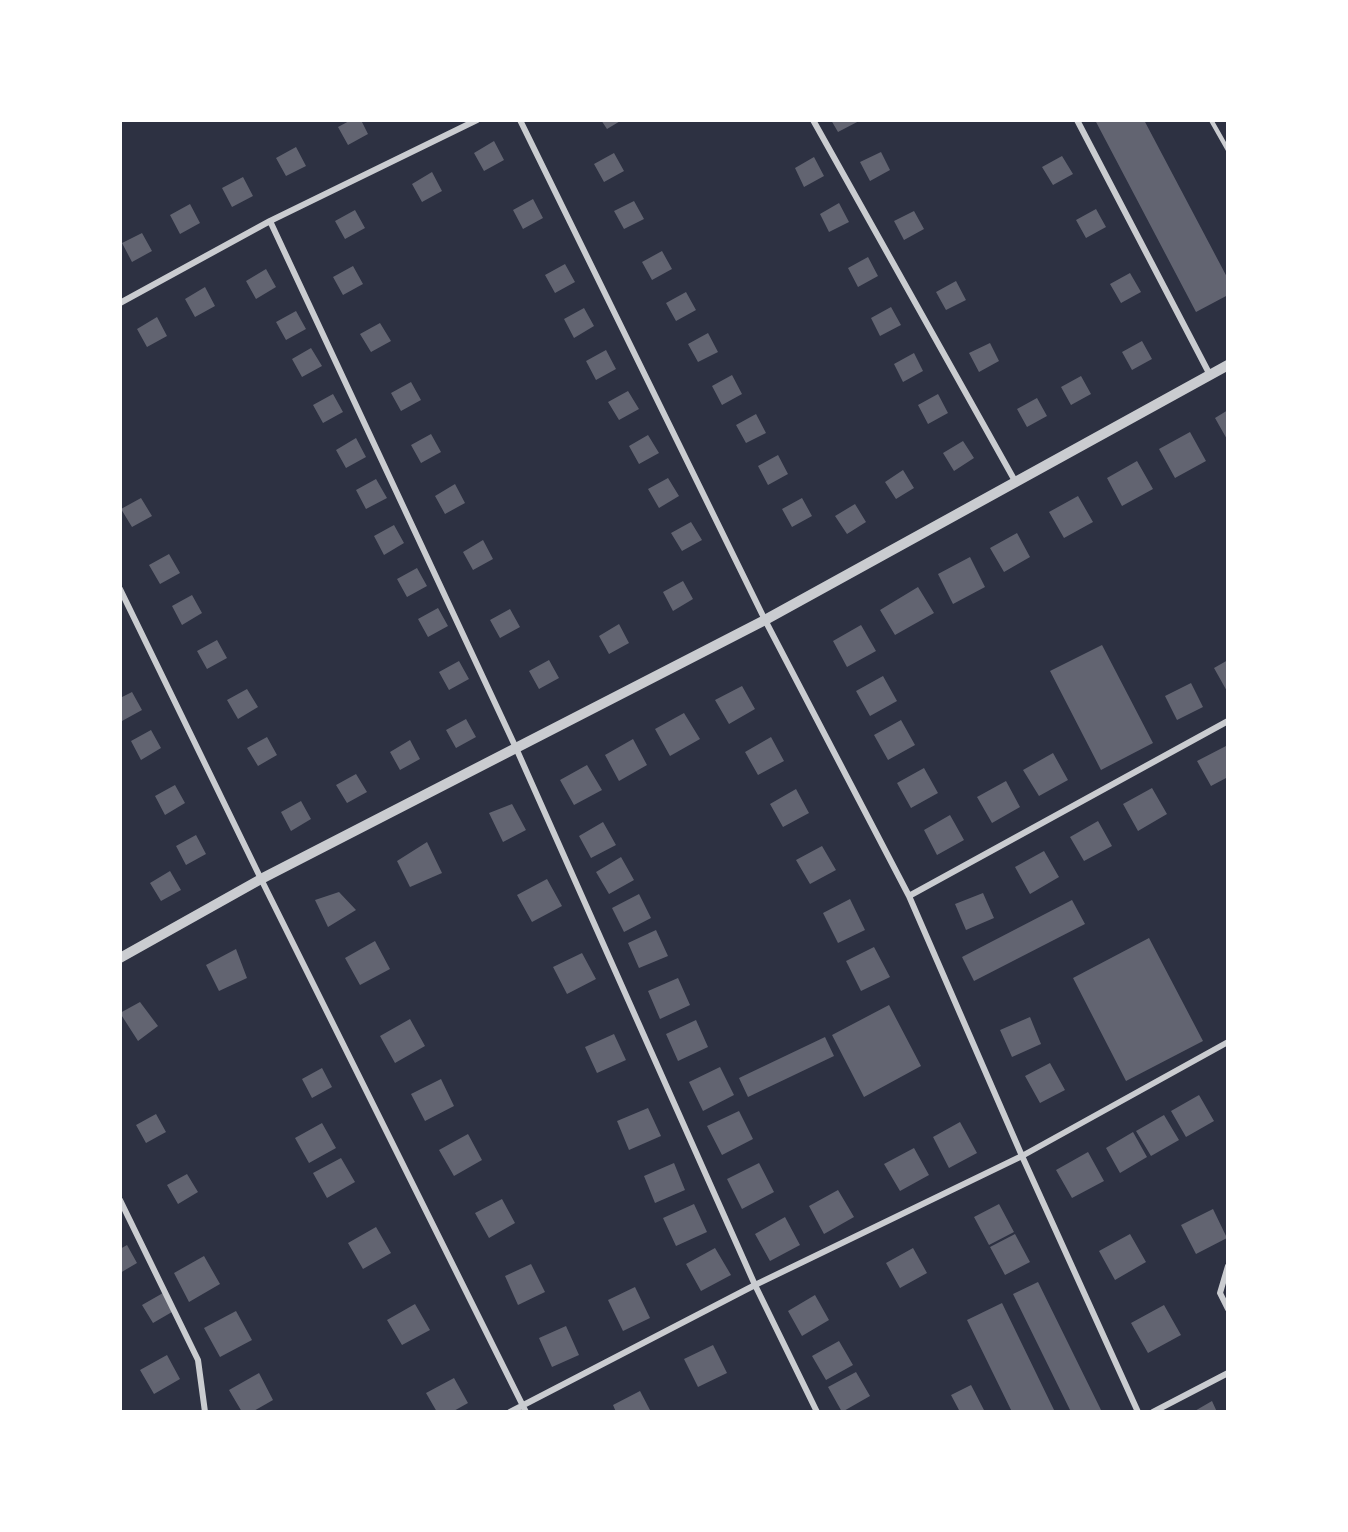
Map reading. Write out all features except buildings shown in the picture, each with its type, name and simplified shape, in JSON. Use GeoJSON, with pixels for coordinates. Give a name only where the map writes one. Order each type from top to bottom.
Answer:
{"type":"FeatureCollection","features":[{"type":"Feature","properties":{"kind":"street"},"geometry":{"type":"LineString","coordinates":[[120,303],[270,221],[477,120]]}},
{"type":"Feature","properties":{"kind":"street"},"geometry":{"type":"LineString","coordinates":[[520,120],[765,620],[909,896],[1022,1156],[1138,1412]]}},
{"type":"Feature","properties":{"kind":"street"},"geometry":{"type":"LineString","coordinates":[[813,120],[1016,481]]}},
{"type":"Feature","properties":{"kind":"street"},"geometry":{"type":"LineString","coordinates":[[1077,120],[1210,375]]}},
{"type":"Feature","properties":{"kind":"street"},"geometry":{"type":"LineString","coordinates":[[270,221],[516,748],[755,1285],[817,1412]]}},
{"type":"Feature","properties":{"kind":"street"},"geometry":{"type":"LineString","coordinates":[[120,958],[261,879],[765,620],[1228,365]]}},
{"type":"Feature","properties":{"kind":"street"},"geometry":{"type":"LineString","coordinates":[[120,589],[524,1409]]}},
{"type":"Feature","properties":{"kind":"street"},"geometry":{"type":"LineString","coordinates":[[909,896],[1228,722]]}},
{"type":"Feature","properties":{"kind":"street"},"geometry":{"type":"LineString","coordinates":[[510,1412],[524,1409],[755,1285],[1022,1156],[1228,1042]]}},
{"type":"Feature","properties":{"kind":"street"},"geometry":{"type":"LineString","coordinates":[[120,1200],[198,1360],[205,1412]]}},
{"type":"Feature","properties":{"kind":"street"},"geometry":{"type":"LineString","coordinates":[[1228,1266],[1220,1293],[1228,1309]]}},
{"type":"Feature","properties":{"kind":"street"},"geometry":{"type":"LineString","coordinates":[[1153,1412],[1228,1373]]}},
{"type":"Feature","properties":{"kind":"lane"},"geometry":{"type":"LineString","coordinates":[[1210,120],[1228,150]]}}]}
